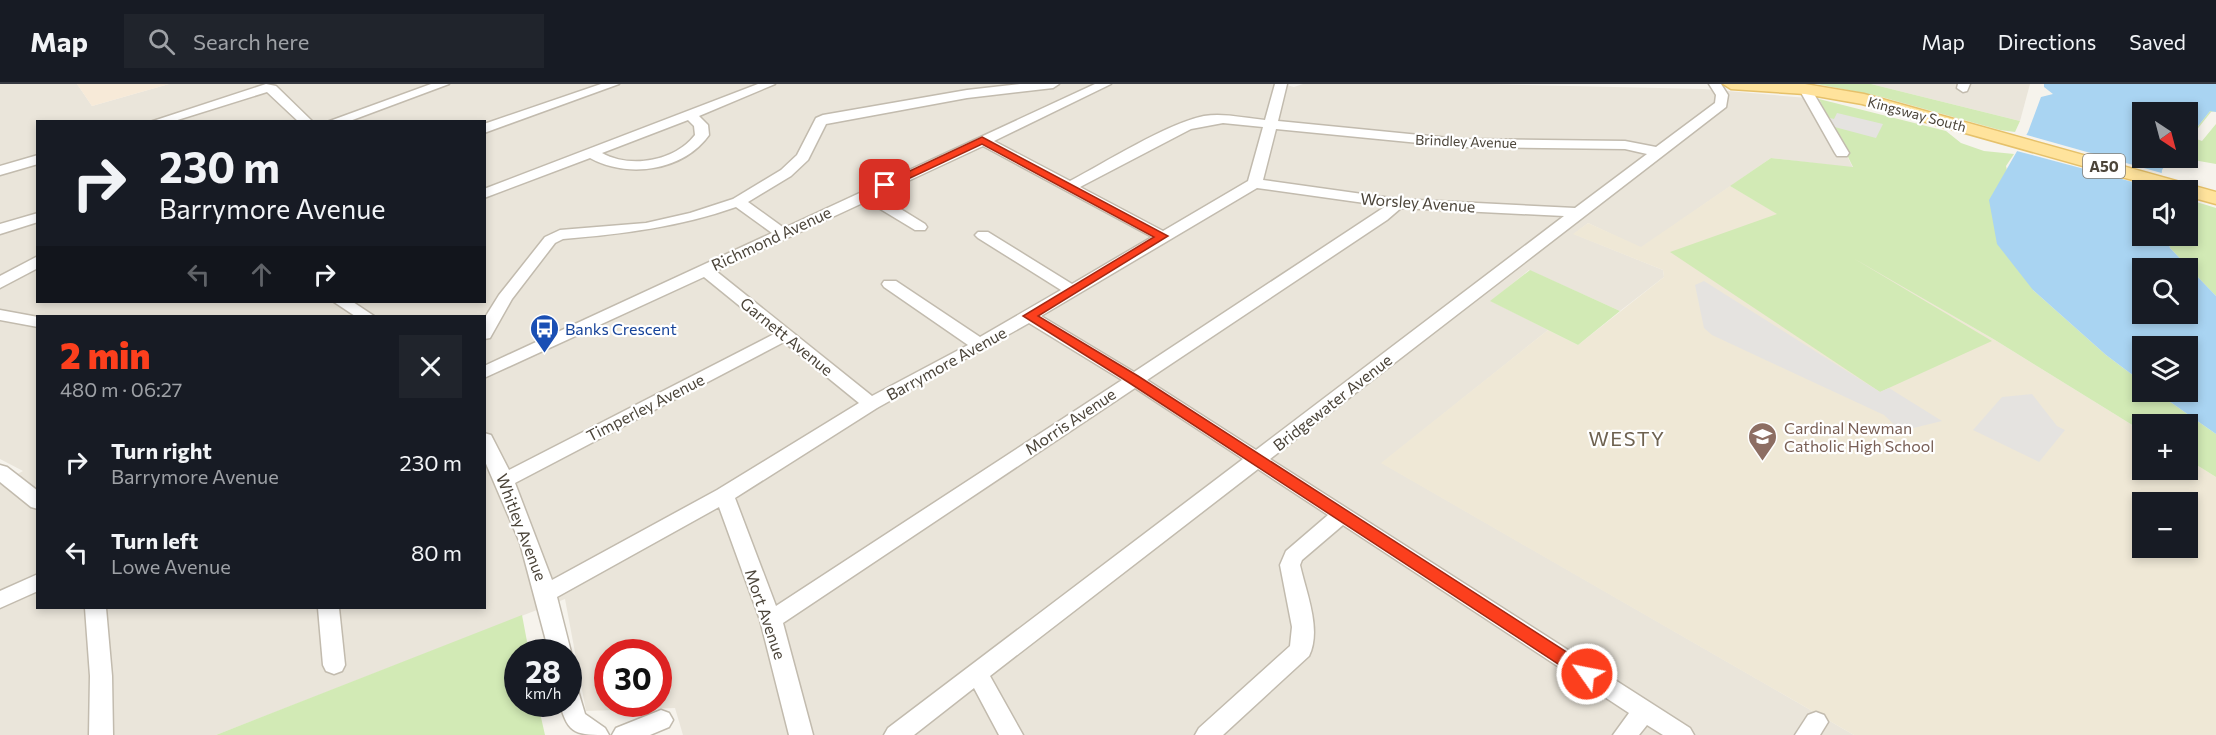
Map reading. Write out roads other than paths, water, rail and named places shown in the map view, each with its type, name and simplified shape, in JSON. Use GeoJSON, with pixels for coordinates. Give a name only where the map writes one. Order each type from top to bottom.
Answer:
{"type":"FeatureCollection","features":[{"type":"Feature","properties":{"kind":"main road","name":"Kingsway South"},"geometry":{"type":"LineString","coordinates":[[1731,84],[1782,85],[1874,102],[2214,197]]}},
{"type":"Feature","properties":{"kind":"street"},"geometry":{"type":"LineString","coordinates":[[486,128],[613,84]]}},
{"type":"Feature","properties":{"kind":"street"},"geometry":{"type":"LineString","coordinates":[[486,194],[769,84]]}},
{"type":"Feature","properties":{"kind":"street"},"geometry":{"type":"LineString","coordinates":[[486,331],[505,298],[550,240],[571,232],[646,227],[694,217],[738,202],[786,174],[803,157],[821,121],[967,94],[1053,84]]}},
{"type":"Feature","properties":{"kind":"street"},"geometry":{"type":"LineString","coordinates":[[1255,183],[1281,84]]}},
{"type":"Feature","properties":{"kind":"street","name":"Bridgewater Avenue"},"geometry":{"type":"LineString","coordinates":[[896,735],[1721,104],[1722,94],[1715,84]]}},
{"type":"Feature","properties":{"kind":"street"},"geometry":{"type":"LineString","coordinates":[[339,120],[435,85]]}},
{"type":"Feature","properties":{"kind":"street","name":"Richmond Avenue"},"geometry":{"type":"LineString","coordinates":[[486,372],[982,140],[1091,86]]}},
{"type":"Feature","properties":{"kind":"street"},"geometry":{"type":"LineString","coordinates":[[162,120],[266,88],[273,89],[305,120]]}},
{"type":"Feature","properties":{"kind":"street"},"geometry":{"type":"LineString","coordinates":[[1805,88],[1842,153]]}},
{"type":"Feature","properties":{"kind":"street"},"geometry":{"type":"LineString","coordinates":[[591,153],[601,160],[620,165],[646,164],[673,158],[694,145],[702,135],[701,125],[690,115]]}},
{"type":"Feature","properties":{"kind":"street","name":"Brindley Avenue"},"geometry":{"type":"LineString","coordinates":[[1069,187],[1196,123],[1223,119],[1449,142],[1625,145],[1660,152]]}},
{"type":"Feature","properties":{"kind":"street"},"geometry":{"type":"LineString","coordinates":[[982,140],[1162,236]]}},
{"type":"Feature","properties":{"kind":"street"},"geometry":{"type":"LineString","coordinates":[[0,171],[36,160]]}},
{"type":"Feature","properties":{"kind":"street","name":"Worsley Avenue"},"geometry":{"type":"LineString","coordinates":[[1255,183],[1398,203],[1581,213]]}},
{"type":"Feature","properties":{"kind":"street","name":"Barrymore Avenue"},"geometry":{"type":"LineString","coordinates":[[547,593],[724,495],[871,404],[980,345],[1255,183]]}},
{"type":"Feature","properties":{"kind":"street"},"geometry":{"type":"LineString","coordinates":[[866,194],[920,227]]}},
{"type":"Feature","properties":{"kind":"street"},"geometry":{"type":"LineString","coordinates":[[738,202],[782,233]]}},
{"type":"Feature","properties":{"kind":"street","name":"Morris Avenue"},"geometry":{"type":"LineString","coordinates":[[771,620],[1133,379],[1382,217],[1398,203]]}},
{"type":"Feature","properties":{"kind":"street"},"geometry":{"type":"LineString","coordinates":[[0,229],[36,218]]}},
{"type":"Feature","properties":{"kind":"street"},"geometry":{"type":"LineString","coordinates":[[983,235],[1073,291]]}},
{"type":"Feature","properties":{"kind":"street"},"geometry":{"type":"LineString","coordinates":[[0,283],[36,262]]}},
{"type":"Feature","properties":{"kind":"street","name":"Garnett Avenue"},"geometry":{"type":"LineString","coordinates":[[704,269],[871,404]]}},
{"type":"Feature","properties":{"kind":"street"},"geometry":{"type":"LineString","coordinates":[[890,284],[980,345]]}},
{"type":"Feature","properties":{"kind":"street"},"geometry":{"type":"LineString","coordinates":[[344,303],[364,315]]}},
{"type":"Feature","properties":{"kind":"street"},"geometry":{"type":"LineString","coordinates":[[0,315],[36,322]]}},
{"type":"Feature","properties":{"kind":"street"},"geometry":{"type":"LineString","coordinates":[[1029,316],[1133,379],[1682,735]]}},
{"type":"Feature","properties":{"kind":"street","name":"Timperley Avenue"},"geometry":{"type":"LineString","coordinates":[[506,480],[785,335]]}},
{"type":"Feature","properties":{"kind":"street","name":"Whitley Avenue"},"geometry":{"type":"LineString","coordinates":[[486,443],[506,480],[527,529],[547,593],[557,639]]}},
{"type":"Feature","properties":{"kind":"street"},"geometry":{"type":"LineString","coordinates":[[0,472],[36,500]]}},
{"type":"Feature","properties":{"kind":"street","name":"Mort Avenue"},"geometry":{"type":"LineString","coordinates":[[724,495],[771,620],[801,735]]}},
{"type":"Feature","properties":{"kind":"street"},"geometry":{"type":"LineString","coordinates":[[1208,735],[1301,650],[1303,627],[1290,565],[1293,556],[1341,515]]}},
{"type":"Feature","properties":{"kind":"street"},"geometry":{"type":"LineString","coordinates":[[0,600],[36,583]]}},
{"type":"Feature","properties":{"kind":"street"},"geometry":{"type":"LineString","coordinates":[[95,609],[102,676],[101,735]]}},
{"type":"Feature","properties":{"kind":"street"},"geometry":{"type":"LineString","coordinates":[[328,609],[334,665]]}},
{"type":"Feature","properties":{"kind":"street"},"geometry":{"type":"LineString","coordinates":[[977,672],[1011,735]]}},
{"type":"Feature","properties":{"kind":"street"},"geometry":{"type":"LineString","coordinates":[[1625,735],[1644,711]]}},
{"type":"Feature","properties":{"kind":"street"},"geometry":{"type":"LineString","coordinates":[[574,717],[575,720],[597,735]]}},
{"type":"Feature","properties":{"kind":"street"},"geometry":{"type":"LineString","coordinates":[[624,735],[661,720]]}},
{"type":"Feature","properties":{"kind":"water"},"geometry":{"type":"Polygon","coordinates":[[[2044,84],[2216,84],[2216,112],[2210,111],[2198,126],[2198,102],[2132,102],[2132,168],[2163,168],[2161,180],[2132,180],[2132,246],[2169,246],[2180,258],[2132,258],[2132,324],[2198,324],[2198,277],[2216,296],[2216,434],[2198,421],[2198,414],[2187,414],[2170,402],[2198,402],[2198,336],[2132,336],[2132,374],[2106,355],[2033,290],[1997,244],[1989,200],[2028,132],[2041,97],[2053,94],[2044,87],[2044,84]]]}},
{"type":"Feature","properties":{"kind":"place","name":"Banks Crescent"},"geometry":{"type":"Point","coordinates":[544,354]}},
{"type":"Feature","properties":{"kind":"place","name":"Cardinal Newman Catholic High School"},"geometry":{"type":"Point","coordinates":[1763,462]}},
{"type":"Feature","properties":{"kind":"district","name":"WESTY"},"geometry":{"type":"Point","coordinates":[1627,438]}}]}
